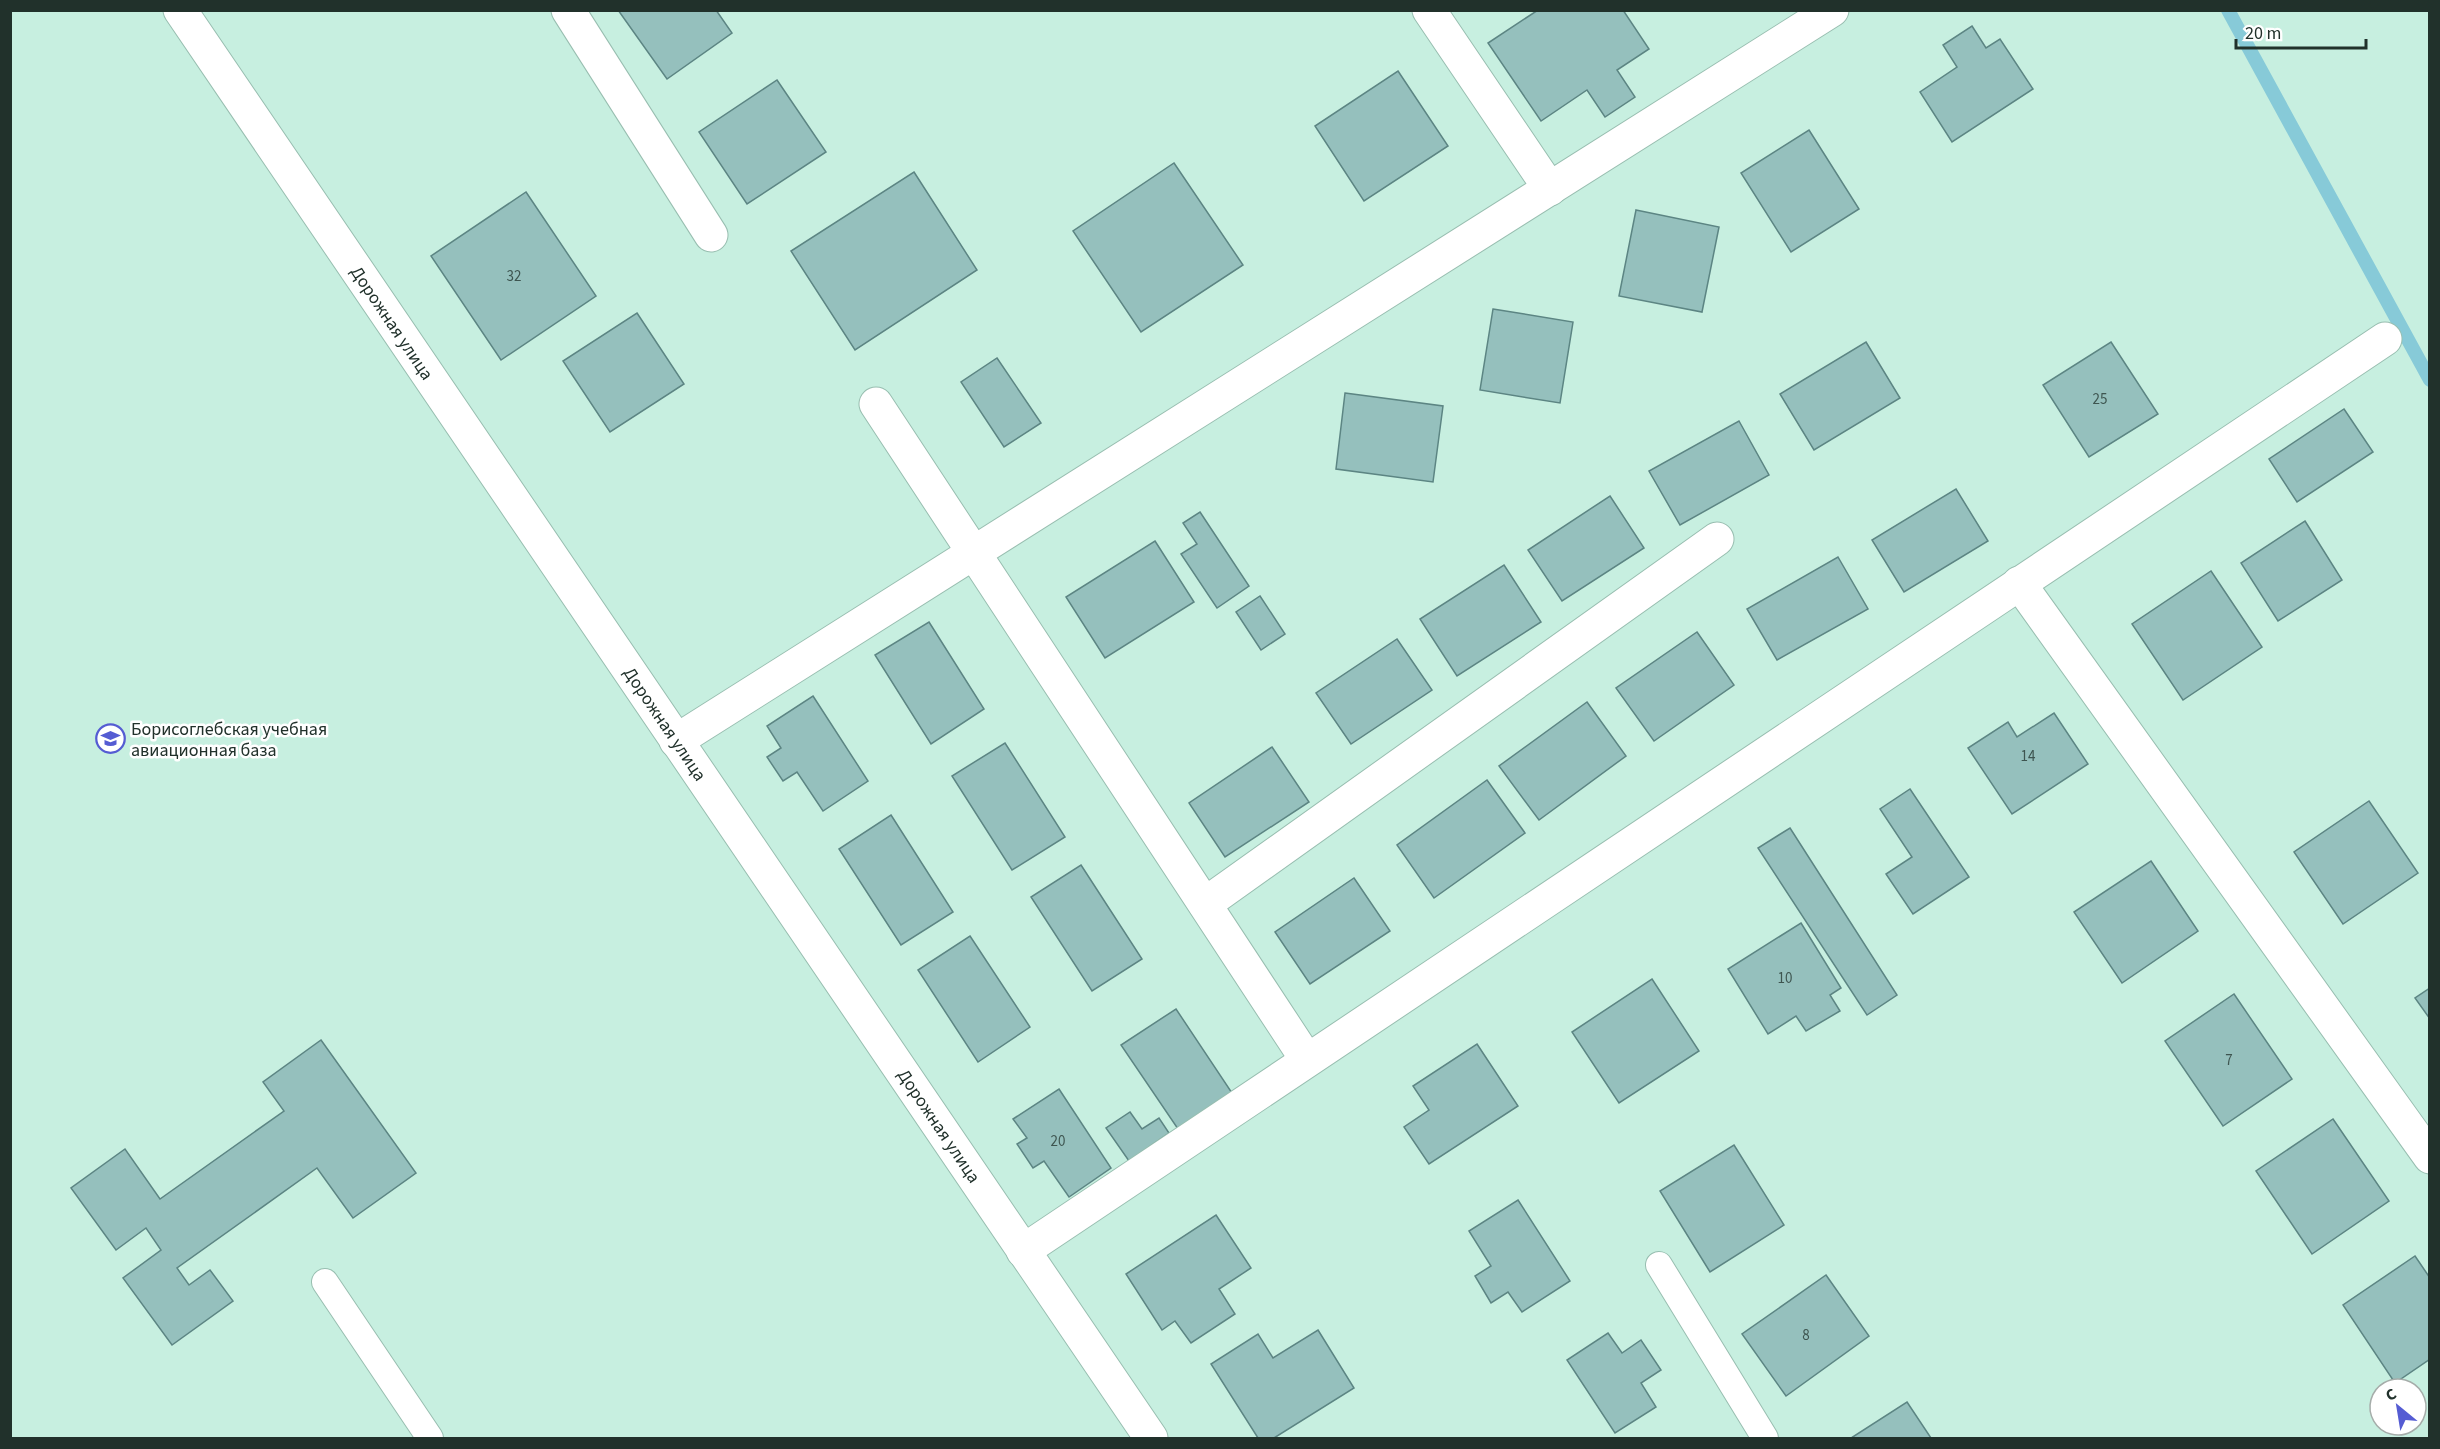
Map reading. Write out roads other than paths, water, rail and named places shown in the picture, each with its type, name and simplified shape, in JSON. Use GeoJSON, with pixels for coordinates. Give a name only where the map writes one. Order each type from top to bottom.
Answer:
{"type":"FeatureCollection","features":[{"type":"Feature","properties":{"kind":"street","name":"Дорожная улица"},"geometry":{"type":"LineString","coordinates":[[180,10],[1151,1438]]}},
{"type":"Feature","properties":{"kind":"street"},"geometry":{"type":"LineString","coordinates":[[568,10],[711,235]]}},
{"type":"Feature","properties":{"kind":"street"},"geometry":{"type":"LineString","coordinates":[[1429,10],[1550,189]]}},
{"type":"Feature","properties":{"kind":"street"},"geometry":{"type":"LineString","coordinates":[[676,741],[1832,10]]}},
{"type":"Feature","properties":{"kind":"street"},"geometry":{"type":"LineString","coordinates":[[1023,1251],[2385,339]]}},
{"type":"Feature","properties":{"kind":"street"},"geometry":{"type":"LineString","coordinates":[[876,404],[1307,1059]]}},
{"type":"Feature","properties":{"kind":"street"},"geometry":{"type":"LineString","coordinates":[[1205,904],[1717,539]]}},
{"type":"Feature","properties":{"kind":"street"},"geometry":{"type":"LineString","coordinates":[[2019,583],[2430,1157]]}},
{"type":"Feature","properties":{"kind":"lane"},"geometry":{"type":"LineString","coordinates":[[1659,1265],[1765,1438]]}},
{"type":"Feature","properties":{"kind":"lane"},"geometry":{"type":"LineString","coordinates":[[325,1282],[430,1438]]}},
{"type":"Feature","properties":{"kind":"waterway"},"geometry":{"type":"LineString","coordinates":[[2228,10],[2430,380]]}},
{"type":"Feature","properties":{"kind":"place","name":"Борисоглебская учебная авиационная база"},"geometry":{"type":"Point","coordinates":[110,739]}}]}
